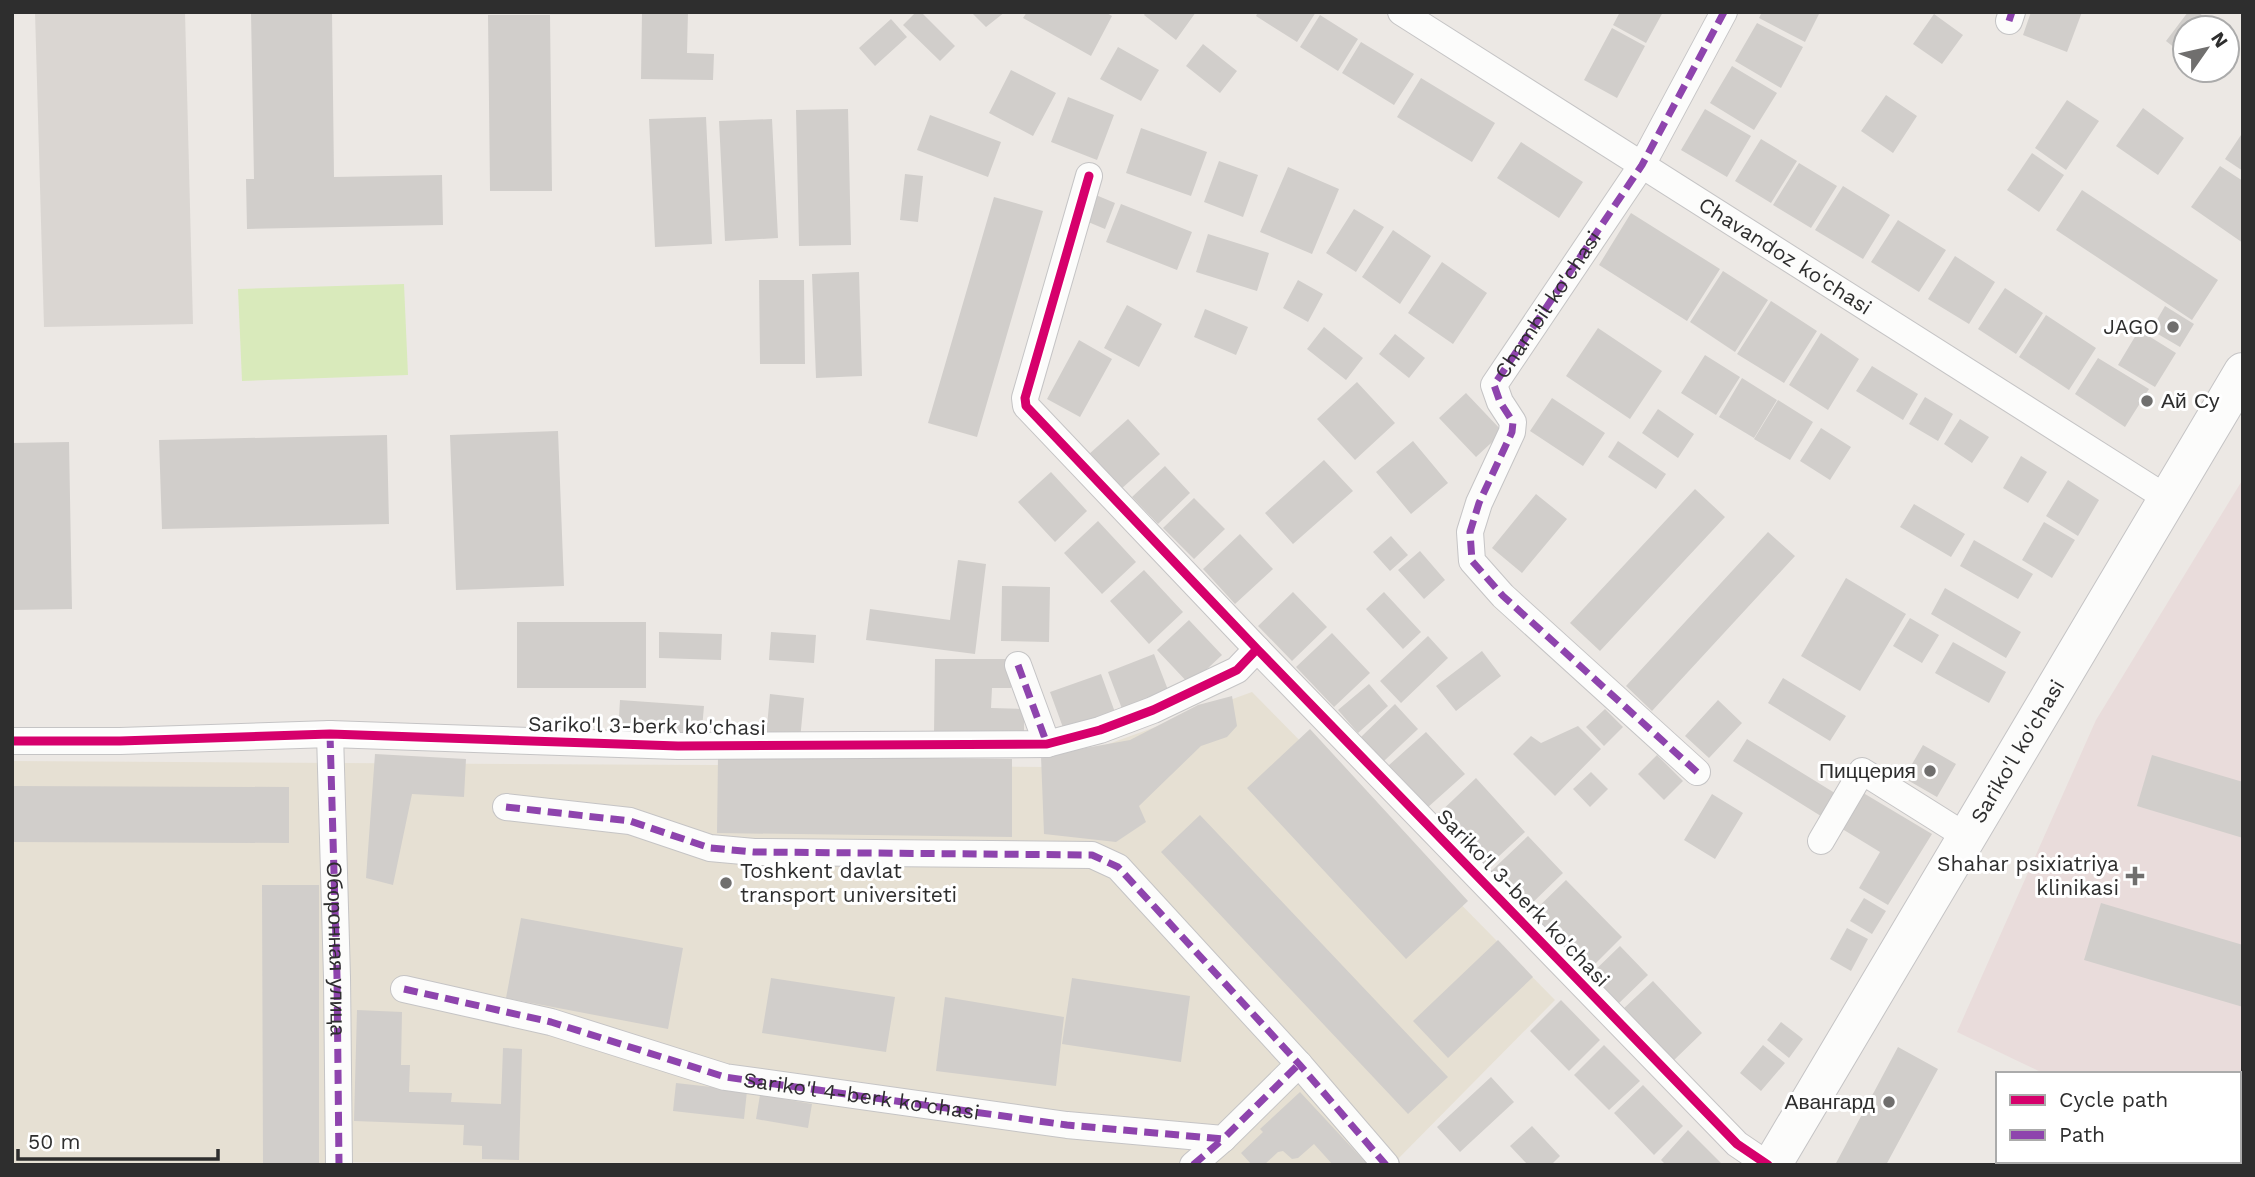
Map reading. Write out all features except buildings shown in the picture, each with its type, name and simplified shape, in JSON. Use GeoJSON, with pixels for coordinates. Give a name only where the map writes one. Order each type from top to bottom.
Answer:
{"type":"FeatureCollection","features":[{"type":"Feature","properties":{"kind":"main road","name":"Sariko'l ko'chasi"},"geometry":{"type":"LineString","coordinates":[[1770,1165],[2243,372]]}},
{"type":"Feature","properties":{"kind":"street","name":"Chavandoz ko'chasi"},"geometry":{"type":"LineString","coordinates":[[1401,12],[2168,499]]}},
{"type":"Feature","properties":{"kind":"street","name":"Chambil ko'chasi"},"geometry":{"type":"LineString","coordinates":[[1697,772],[1503,596],[1472,561],[1469,532],[1479,503],[1512,432],[1513,422],[1500,402],[1494,385],[1642,165],[1724,12]]}},
{"type":"Feature","properties":{"kind":"street","name":"Sariko'l 3-berk ko'chasi"},"geometry":{"type":"LineString","coordinates":[[1089,176],[1025,398],[1026,406],[1257,649],[1737,1144],[1770,1165]]}},
{"type":"Feature","properties":{"kind":"street","name":"Sariko'l 3-berk ko'chasi"},"geometry":{"type":"LineString","coordinates":[[12,741],[120,741],[330,734],[678,746],[1047,744],[1100,730],[1153,710],[1237,670],[1257,649]]}},
{"type":"Feature","properties":{"kind":"street"},"geometry":{"type":"LineString","coordinates":[[1018,665],[1047,744]]}},
{"type":"Feature","properties":{"kind":"street","name":"Оборонная улица"},"geometry":{"type":"LineString","coordinates":[[330,734],[339,1165]]}},
{"type":"Feature","properties":{"kind":"street"},"geometry":{"type":"LineString","coordinates":[[1821,841],[1862,771],[1967,837]]}},
{"type":"Feature","properties":{"kind":"street"},"geometry":{"type":"LineString","coordinates":[[506,807],[630,821],[710,848],[754,852],[1091,855],[1118,867],[1299,1064],[1386,1165]]}},
{"type":"Feature","properties":{"kind":"street","name":"Sariko'l 4-berk ko'chasi"},"geometry":{"type":"LineString","coordinates":[[404,989],[551,1022],[725,1077],[1067,1125],[1223,1139]]}},
{"type":"Feature","properties":{"kind":"street"},"geometry":{"type":"LineString","coordinates":[[1193,1165],[1299,1064]]}},
{"type":"Feature","properties":{"kind":"shaded area"},"geometry":{"type":"Polygon","coordinates":[[[35,12],[185,12],[193,324],[44,327],[35,12]]]}},
{"type":"Feature","properties":{"kind":"shaded area","name":"Shahar psixiatriya klinikasi"},"geometry":{"type":"Polygon","coordinates":[[[2243,479],[2243,1165],[2203,1165],[2241,1163],[2241,1072],[2041,1072],[1957,1032],[2096,720],[2243,479]]]}},
{"type":"Feature","properties":{"kind":"shaded area","name":"Toshkent davlat transport universiteti"},"geometry":{"type":"Polygon","coordinates":[[[1252,692],[1555,1000],[1392,1165],[337,1162],[336,1165],[12,1165],[12,761],[1045,767],[1252,692]]]}},
{"type":"Feature","properties":{"kind":"green space"},"geometry":{"type":"Polygon","coordinates":[[[404,284],[408,375],[242,381],[238,289],[404,284]]]}},
{"type":"Feature","properties":{"kind":"marked path"},"geometry":{"type":"LineString","coordinates":[[1697,772],[1503,596],[1472,561],[1470,532],[1479,503],[1512,432],[1513,422],[1500,402],[1494,385],[1642,165],[1724,12]]}},
{"type":"Feature","properties":{"kind":"marked path"},"geometry":{"type":"LineString","coordinates":[[2009,21],[2012,12]]}},
{"type":"Feature","properties":{"kind":"marked path"},"geometry":{"type":"LineString","coordinates":[[1018,665],[1047,744]]}},
{"type":"Feature","properties":{"kind":"marked path"},"geometry":{"type":"LineString","coordinates":[[330,734],[339,1165]]}},
{"type":"Feature","properties":{"kind":"marked path"},"geometry":{"type":"LineString","coordinates":[[506,807],[630,821],[710,848],[754,852],[1092,855],[1118,867],[1299,1064],[1386,1165]]}},
{"type":"Feature","properties":{"kind":"marked path"},"geometry":{"type":"LineString","coordinates":[[404,989],[551,1022],[725,1077],[1067,1125],[1223,1139],[1299,1064]]}},
{"type":"Feature","properties":{"kind":"marked path"},"geometry":{"type":"LineString","coordinates":[[1193,1165],[1223,1139]]}},
{"type":"Feature","properties":{"kind":"cycle path"},"geometry":{"type":"LineString","coordinates":[[1089,176],[1025,398],[1026,406],[1257,649],[1737,1144],[1768,1165]]}},
{"type":"Feature","properties":{"kind":"cycle path"},"geometry":{"type":"LineString","coordinates":[[12,741],[120,741],[330,734],[678,746],[1047,744],[1100,730],[1153,710],[1237,670],[1257,649]]}},
{"type":"Feature","properties":{"kind":"place","name":"JAGO"},"geometry":{"type":"Point","coordinates":[2173,327]}},
{"type":"Feature","properties":{"kind":"place","name":"Ай Су"},"geometry":{"type":"Point","coordinates":[2147,401]}},
{"type":"Feature","properties":{"kind":"place","name":"Пиццерия"},"geometry":{"type":"Point","coordinates":[1930,771]}},
{"type":"Feature","properties":{"kind":"place","name":"Shahar psixiatriya klinikasi"},"geometry":{"type":"Point","coordinates":[2135,876]}},
{"type":"Feature","properties":{"kind":"place","name":"Toshkent davlat transport universiteti"},"geometry":{"type":"Point","coordinates":[726,883]}},
{"type":"Feature","properties":{"kind":"place","name":"Авангард"},"geometry":{"type":"Point","coordinates":[1889,1102]}}]}
